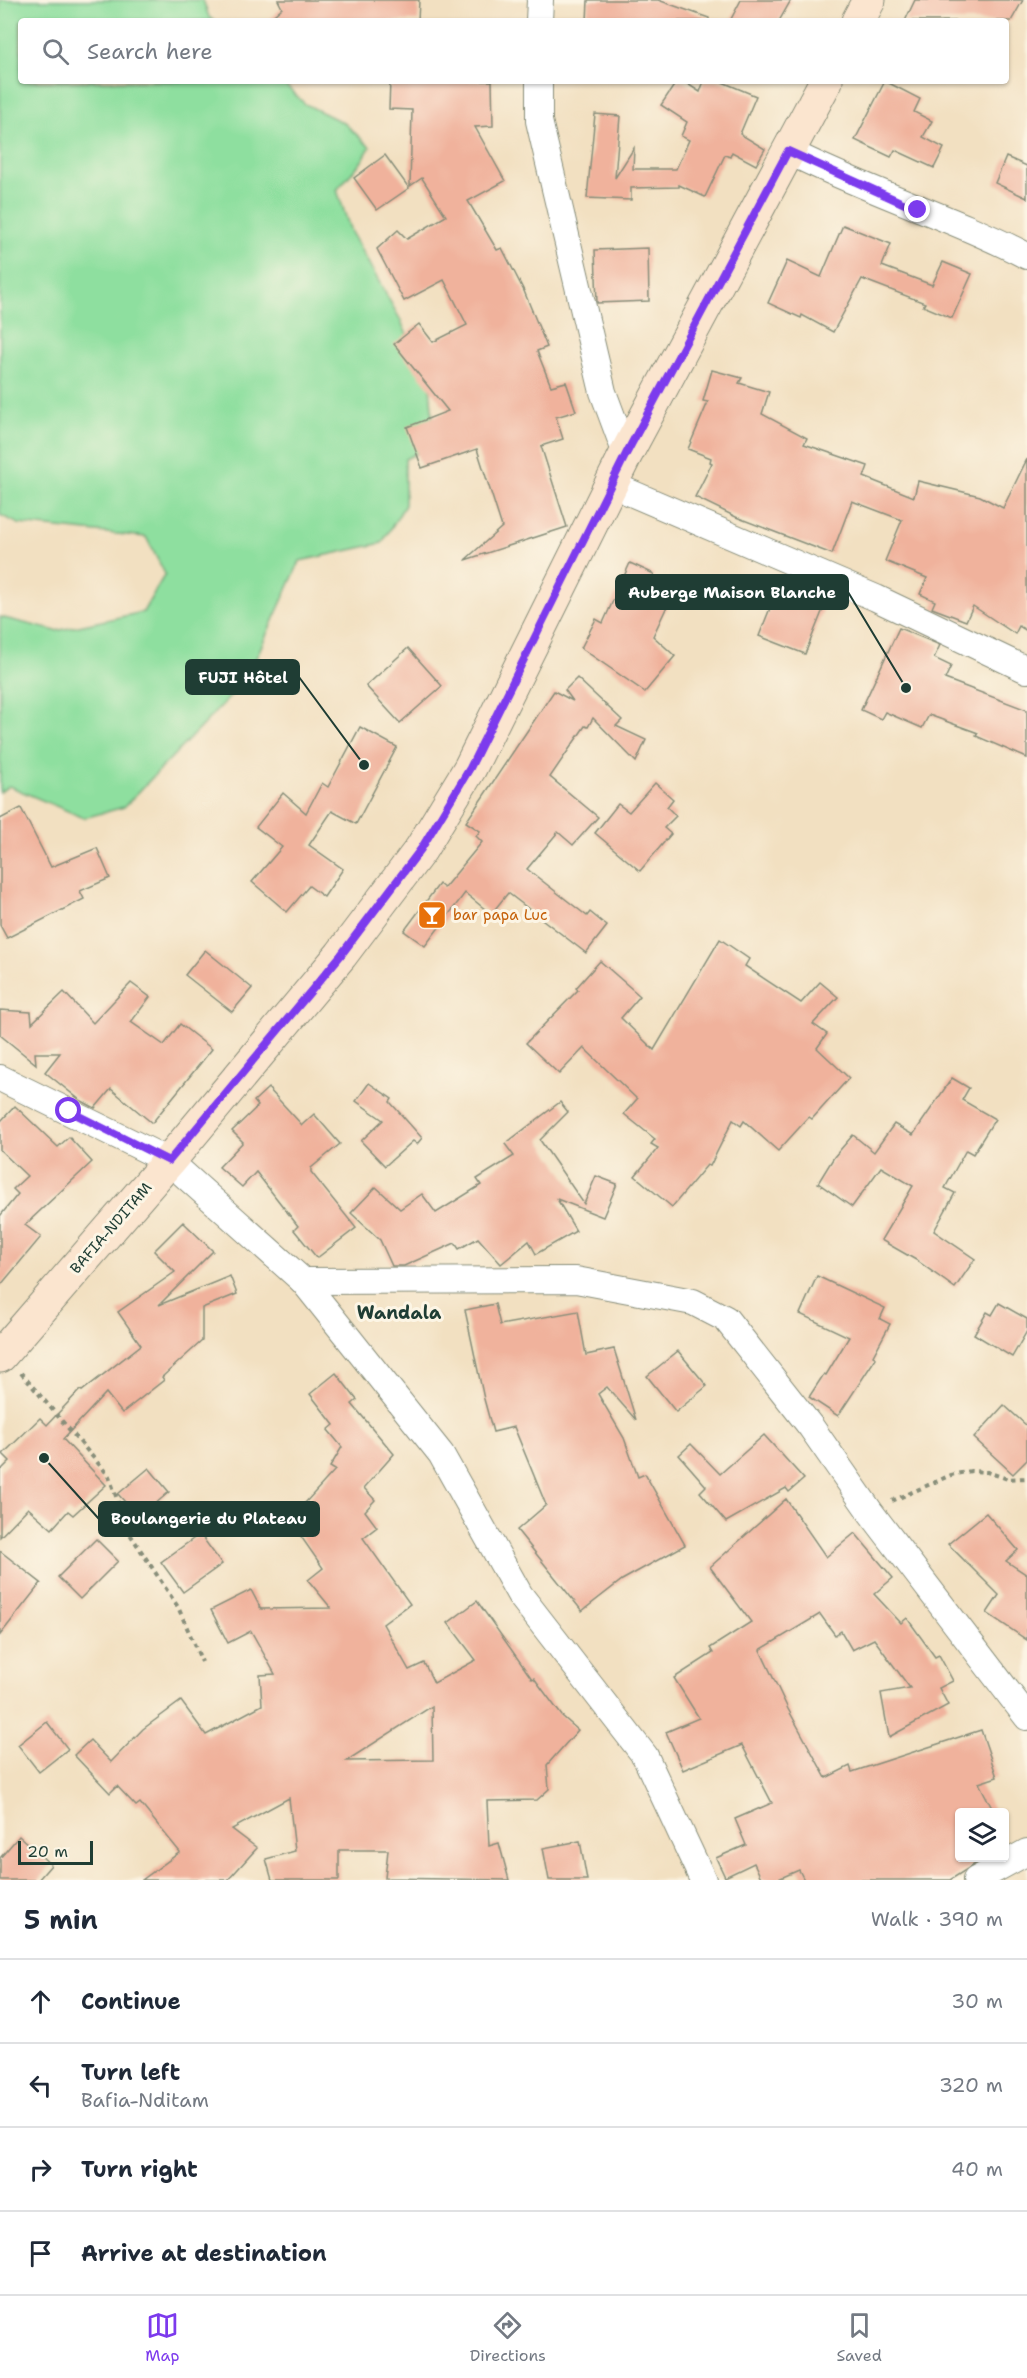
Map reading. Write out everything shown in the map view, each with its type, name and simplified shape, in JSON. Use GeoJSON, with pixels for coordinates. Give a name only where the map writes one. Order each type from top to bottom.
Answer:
{"type":"FeatureCollection","features":[{"type":"Feature","properties":{"kind":"main road"},"geometry":{"type":"LineString","coordinates":[[860,18],[869,0]]}},
{"type":"Feature","properties":{"kind":"main road","name":"BAFIA-NDITAM"},"geometry":{"type":"LineString","coordinates":[[2,1354],[169,1161],[341,955],[421,849],[470,768],[610,484],[824,84]]}},
{"type":"Feature","properties":{"kind":"street"},"geometry":{"type":"LineString","coordinates":[[539,18],[540,0]]}},
{"type":"Feature","properties":{"kind":"street"},"geometry":{"type":"LineString","coordinates":[[539,84],[539,121],[603,392],[626,454]]}},
{"type":"Feature","properties":{"kind":"street"},"geometry":{"type":"LineString","coordinates":[[788,151],[877,193],[1000,242],[1027,256]]}},
{"type":"Feature","properties":{"kind":"street"},"geometry":{"type":"LineString","coordinates":[[610,484],[876,598],[1027,670]]}},
{"type":"Feature","properties":{"kind":"street"},"geometry":{"type":"LineString","coordinates":[[0,1078],[169,1161],[303,1281],[441,1454],[520,1595],[645,1756],[704,1880]]}},
{"type":"Feature","properties":{"kind":"street"},"geometry":{"type":"LineString","coordinates":[[303,1281],[576,1281],[693,1302],[726,1318],[811,1427],[871,1513],[1027,1717]]}},
{"type":"Feature","properties":{"kind":"street"},"geometry":{"type":"LineString","coordinates":[[976,1880],[1027,1852]]}},
{"type":"Feature","properties":{"kind":"path"},"geometry":{"type":"LineString","coordinates":[[2,1354],[110,1476],[128,1531],[178,1607],[202,1662]]}},
{"type":"Feature","properties":{"kind":"path"},"geometry":{"type":"LineString","coordinates":[[871,1513],[916,1490],[961,1473],[987,1472],[1008,1479],[1027,1478]]}},
{"type":"Feature","properties":{"kind":"green space"},"geometry":{"type":"Polygon","coordinates":[[[0,0],[203,0],[210,18],[18,18],[18,84],[284,84],[305,104],[344,123],[370,147],[362,161],[337,190],[351,232],[400,319],[430,387],[435,444],[405,459],[405,505],[382,543],[300,561],[246,680],[124,807],[84,818],[9,786],[0,792],[0,617],[56,631],[143,612],[165,574],[146,537],[19,524],[0,515],[0,0]]]}},
{"type":"Feature","properties":{"kind":"building"},"geometry":{"type":"Polygon","coordinates":[[[278,0],[419,0],[418,18],[270,18],[282,8],[278,0]]]}},
{"type":"Feature","properties":{"kind":"building"},"geometry":{"type":"Polygon","coordinates":[[[588,0],[658,0],[709,18],[587,18],[588,0]]]}},
{"type":"Feature","properties":{"kind":"building"},"geometry":{"type":"Polygon","coordinates":[[[741,0],[791,0],[781,18],[732,18],[741,0]]]}},
{"type":"Feature","properties":{"kind":"building"},"geometry":{"type":"Polygon","coordinates":[[[915,0],[1023,0],[1011,21],[1009,18],[906,18],[915,0]]]}},
{"type":"Feature","properties":{"kind":"building"},"geometry":{"type":"Polygon","coordinates":[[[390,84],[492,84],[493,126],[475,127],[505,181],[468,201],[497,250],[502,248],[524,291],[547,347],[537,351],[551,386],[566,382],[576,411],[556,417],[563,439],[541,446],[567,527],[465,560],[502,527],[477,449],[422,468],[407,427],[448,411],[394,344],[419,324],[433,342],[467,325],[444,280],[404,301],[377,249],[398,230],[407,239],[446,216],[422,178],[410,186],[412,110],[389,109],[390,84]]]}},
{"type":"Feature","properties":{"kind":"building"},"geometry":{"type":"Polygon","coordinates":[[[675,84],[688,84],[700,92],[703,84],[727,84],[756,96],[740,134],[765,149],[756,165],[732,152],[730,157],[725,155],[705,197],[679,185],[679,187],[631,188],[631,200],[587,198],[595,114],[620,116],[615,178],[634,148],[633,169],[676,169],[689,140],[681,136],[687,122],[661,105],[675,84]]]}},
{"type":"Feature","properties":{"kind":"building"},"geometry":{"type":"Polygon","coordinates":[[[883,84],[891,84],[920,99],[914,112],[932,121],[923,137],[944,148],[934,168],[895,150],[891,157],[855,140],[883,84]]]}},
{"type":"Feature","properties":{"kind":"building"},"geometry":{"type":"Polygon","coordinates":[[[385,155],[409,188],[377,210],[354,178],[385,155]]]}},
{"type":"Feature","properties":{"kind":"building"},"geometry":{"type":"Polygon","coordinates":[[[1006,157],[1027,166],[1027,198],[995,183],[1006,157]]]}},
{"type":"Feature","properties":{"kind":"building"},"geometry":{"type":"Polygon","coordinates":[[[843,225],[891,244],[882,266],[932,285],[943,262],[972,274],[952,318],[923,306],[925,303],[862,279],[833,332],[802,315],[801,318],[768,303],[787,261],[821,277],[843,225]]]}},
{"type":"Feature","properties":{"kind":"building"},"geometry":{"type":"Polygon","coordinates":[[[648,248],[649,301],[597,303],[595,250],[648,248]]]}},
{"type":"Feature","properties":{"kind":"building"},"geometry":{"type":"Polygon","coordinates":[[[712,370],[742,378],[739,383],[769,392],[762,414],[807,438],[804,444],[868,466],[864,477],[914,497],[918,481],[980,496],[1003,508],[1027,459],[1027,631],[1019,626],[1015,634],[973,606],[966,621],[932,608],[935,601],[920,594],[927,578],[885,561],[902,520],[852,501],[832,554],[736,517],[695,497],[712,463],[711,458],[688,449],[708,402],[703,401],[712,370]]]}},
{"type":"Feature","properties":{"kind":"building"},"geometry":{"type":"Polygon","coordinates":[[[630,563],[654,574],[647,591],[669,602],[653,636],[675,656],[645,692],[581,648],[596,619],[603,623],[630,563]]]}},
{"type":"Feature","properties":{"kind":"building"},"geometry":{"type":"Polygon","coordinates":[[[778,588],[824,607],[805,654],[759,636],[778,588]]]}},
{"type":"Feature","properties":{"kind":"building"},"geometry":{"type":"Polygon","coordinates":[[[899,628],[940,645],[934,658],[951,666],[945,679],[1027,710],[1027,758],[976,736],[978,733],[929,715],[922,728],[885,712],[881,719],[861,710],[899,628]]]}},
{"type":"Feature","properties":{"kind":"building"},"geometry":{"type":"Polygon","coordinates":[[[408,648],[442,686],[400,723],[366,686],[408,648]]]}},
{"type":"Feature","properties":{"kind":"building"},"geometry":{"type":"Polygon","coordinates":[[[577,678],[622,720],[616,726],[646,740],[636,762],[593,718],[588,727],[585,726],[550,777],[598,817],[573,845],[558,832],[527,869],[587,916],[590,912],[607,926],[586,953],[508,893],[491,914],[465,893],[425,946],[404,931],[439,884],[444,888],[482,842],[476,836],[480,831],[466,822],[554,691],[573,701],[565,690],[577,678]]]}},
{"type":"Feature","properties":{"kind":"building"},"geometry":{"type":"Polygon","coordinates":[[[360,727],[397,747],[356,824],[332,811],[309,845],[343,869],[324,897],[309,886],[287,912],[252,882],[282,847],[256,827],[283,793],[306,813],[322,783],[328,787],[360,727]]]}},
{"type":"Feature","properties":{"kind":"building"},"geometry":{"type":"Polygon","coordinates":[[[655,783],[673,799],[667,807],[676,816],[664,828],[671,834],[640,871],[595,833],[618,804],[629,812],[655,783]]]}},
{"type":"Feature","properties":{"kind":"building"},"geometry":{"type":"Polygon","coordinates":[[[21,808],[51,867],[97,848],[110,878],[80,891],[84,899],[7,938],[0,925],[0,819],[21,808]]]}},
{"type":"Feature","properties":{"kind":"building"},"geometry":{"type":"Polygon","coordinates":[[[720,939],[749,959],[745,966],[801,1003],[820,982],[838,997],[813,1024],[827,1034],[817,1048],[849,1078],[812,1119],[809,1117],[778,1151],[744,1121],[741,1126],[733,1120],[710,1166],[707,1165],[672,1207],[635,1176],[658,1148],[651,1144],[655,1139],[624,1114],[637,1099],[584,1048],[559,1074],[526,1043],[578,990],[576,988],[600,961],[640,996],[621,1018],[654,1050],[720,939]]]}},
{"type":"Feature","properties":{"kind":"building"},"geometry":{"type":"Polygon","coordinates":[[[205,950],[252,988],[232,1012],[185,975],[205,950]]]}},
{"type":"Feature","properties":{"kind":"building"},"geometry":{"type":"Polygon","coordinates":[[[131,983],[150,997],[131,1022],[164,1045],[180,1024],[212,1049],[152,1123],[111,1089],[95,1108],[80,1100],[45,1072],[60,1053],[35,1053],[36,1064],[0,1035],[0,1010],[31,1012],[32,1023],[64,992],[93,1023],[131,983]]]}},
{"type":"Feature","properties":{"kind":"building"},"geometry":{"type":"Polygon","coordinates":[[[952,1078],[969,1088],[962,1100],[995,1119],[973,1154],[966,1150],[945,1188],[955,1193],[934,1231],[975,1259],[955,1288],[916,1260],[881,1240],[913,1186],[881,1167],[852,1207],[818,1183],[834,1157],[853,1135],[874,1152],[894,1124],[913,1135],[952,1078]]]}},
{"type":"Feature","properties":{"kind":"building"},"geometry":{"type":"Polygon","coordinates":[[[369,1083],[392,1099],[390,1102],[422,1138],[417,1144],[413,1141],[385,1166],[361,1141],[383,1120],[356,1101],[369,1083]]]}},
{"type":"Feature","properties":{"kind":"building"},"geometry":{"type":"Polygon","coordinates":[[[268,1088],[302,1125],[314,1114],[340,1144],[311,1168],[311,1172],[356,1228],[317,1258],[294,1230],[298,1226],[256,1172],[242,1187],[219,1167],[243,1142],[232,1131],[258,1106],[254,1101],[268,1088]]]}},
{"type":"Feature","properties":{"kind":"building"},"geometry":{"type":"Polygon","coordinates":[[[560,1102],[568,1112],[540,1140],[584,1204],[596,1176],[617,1184],[603,1217],[557,1199],[576,1231],[536,1254],[529,1241],[501,1264],[478,1238],[459,1249],[455,1243],[404,1266],[392,1266],[380,1240],[351,1213],[376,1187],[400,1209],[422,1194],[436,1213],[481,1185],[477,1179],[514,1156],[505,1144],[560,1102]]]}},
{"type":"Feature","properties":{"kind":"building"},"geometry":{"type":"Polygon","coordinates":[[[15,1106],[58,1147],[69,1137],[92,1162],[25,1225],[41,1237],[0,1286],[0,1216],[18,1194],[13,1189],[27,1176],[0,1150],[0,1122],[15,1106]]]}},
{"type":"Feature","properties":{"kind":"building"},"geometry":{"type":"Polygon","coordinates":[[[183,1222],[213,1251],[159,1305],[230,1276],[237,1294],[202,1308],[202,1341],[162,1377],[164,1380],[122,1413],[106,1393],[63,1439],[106,1485],[73,1515],[68,1511],[52,1529],[28,1508],[0,1537],[0,1471],[10,1461],[3,1454],[40,1418],[47,1425],[80,1390],[82,1391],[141,1345],[118,1312],[175,1272],[154,1251],[183,1222]]]}},
{"type":"Feature","properties":{"kind":"building"},"geometry":{"type":"Polygon","coordinates":[[[817,1276],[885,1308],[880,1319],[890,1324],[873,1356],[876,1358],[838,1416],[809,1397],[824,1374],[826,1375],[849,1337],[800,1314],[817,1276]]]}},
{"type":"Feature","properties":{"kind":"building"},"geometry":{"type":"Polygon","coordinates":[[[999,1303],[1027,1319],[1027,1331],[1012,1357],[974,1334],[987,1312],[992,1315],[999,1303]]]}},
{"type":"Feature","properties":{"kind":"building"},"geometry":{"type":"Polygon","coordinates":[[[495,1304],[500,1325],[578,1311],[586,1355],[614,1349],[636,1420],[607,1387],[598,1394],[624,1438],[638,1477],[645,1474],[685,1545],[622,1580],[582,1611],[517,1530],[546,1505],[514,1427],[493,1432],[484,1399],[465,1310],[495,1304]]]}},
{"type":"Feature","properties":{"kind":"building"},"geometry":{"type":"Polygon","coordinates":[[[678,1351],[707,1386],[676,1412],[647,1376],[678,1351]]]}},
{"type":"Feature","properties":{"kind":"building"},"geometry":{"type":"Polygon","coordinates":[[[336,1373],[357,1400],[352,1404],[394,1454],[364,1488],[375,1500],[365,1511],[377,1527],[363,1538],[410,1604],[383,1624],[409,1670],[424,1663],[434,1683],[476,1660],[448,1623],[477,1601],[532,1679],[534,1678],[562,1716],[578,1730],[547,1765],[549,1789],[537,1800],[487,1801],[489,1846],[499,1843],[509,1880],[385,1878],[388,1850],[339,1850],[339,1880],[272,1880],[266,1859],[295,1851],[289,1798],[232,1829],[257,1848],[228,1880],[142,1880],[180,1852],[140,1803],[136,1806],[117,1786],[110,1793],[74,1755],[90,1740],[111,1762],[143,1729],[181,1701],[206,1735],[262,1705],[260,1675],[275,1674],[251,1631],[228,1643],[211,1610],[251,1590],[261,1609],[331,1608],[308,1580],[323,1568],[286,1515],[305,1503],[335,1470],[330,1467],[342,1447],[328,1430],[334,1425],[310,1394],[336,1373]],[[432,1706],[346,1761],[433,1760],[432,1706]]]}},
{"type":"Feature","properties":{"kind":"building"},"geometry":{"type":"Polygon","coordinates":[[[1004,1405],[1027,1426],[1027,1460],[1013,1474],[974,1438],[1004,1405]]]}},
{"type":"Feature","properties":{"kind":"building"},"geometry":{"type":"Polygon","coordinates":[[[764,1435],[804,1479],[789,1492],[786,1488],[726,1522],[700,1492],[706,1486],[679,1455],[691,1444],[720,1474],[764,1435]]]}},
{"type":"Feature","properties":{"kind":"building"},"geometry":{"type":"Polygon","coordinates":[[[149,1468],[169,1492],[139,1518],[118,1494],[149,1468]]]}},
{"type":"Feature","properties":{"kind":"building"},"geometry":{"type":"Polygon","coordinates":[[[786,1499],[826,1557],[855,1533],[893,1578],[874,1594],[901,1623],[907,1618],[935,1657],[939,1655],[953,1681],[939,1688],[948,1705],[889,1737],[881,1693],[910,1688],[874,1639],[852,1650],[841,1631],[835,1635],[820,1614],[760,1650],[788,1709],[826,1778],[850,1766],[852,1772],[981,1730],[997,1777],[979,1783],[992,1808],[955,1808],[955,1862],[978,1862],[950,1880],[804,1880],[799,1870],[776,1880],[762,1880],[754,1863],[725,1877],[716,1858],[746,1845],[735,1819],[772,1803],[742,1745],[683,1770],[666,1732],[699,1718],[674,1678],[713,1653],[710,1648],[751,1622],[710,1567],[786,1499]]]}},
{"type":"Feature","properties":{"kind":"building"},"geometry":{"type":"Polygon","coordinates":[[[986,1513],[1018,1550],[1006,1561],[1027,1575],[1027,1640],[987,1613],[999,1595],[948,1544],[986,1513]]]}},
{"type":"Feature","properties":{"kind":"building"},"geometry":{"type":"Polygon","coordinates":[[[200,1534],[222,1564],[183,1592],[161,1562],[200,1534]]]}},
{"type":"Feature","properties":{"kind":"building"},"geometry":{"type":"Polygon","coordinates":[[[96,1539],[118,1561],[80,1599],[58,1577],[96,1539]]]}},
{"type":"Feature","properties":{"kind":"building"},"geometry":{"type":"Polygon","coordinates":[[[0,1551],[41,1583],[0,1635],[0,1551]]]}},
{"type":"Feature","properties":{"kind":"building"},"geometry":{"type":"Polygon","coordinates":[[[47,1722],[68,1749],[39,1772],[18,1745],[47,1722]]]}},
{"type":"Feature","properties":{"kind":"building"},"geometry":{"type":"Polygon","coordinates":[[[19,1836],[51,1865],[38,1880],[0,1880],[0,1858],[19,1836]]]}},
{"type":"Feature","properties":{"kind":"building"},"geometry":{"type":"Polygon","coordinates":[[[580,1841],[587,1880],[549,1880],[543,1848],[580,1841]]]}},
{"type":"Feature","properties":{"kind":"place","name":"Auberge Maison Blanche"},"geometry":{"type":"Point","coordinates":[906,688]}},
{"type":"Feature","properties":{"kind":"place","name":"FUJI Hôtel"},"geometry":{"type":"Point","coordinates":[364,765]}},
{"type":"Feature","properties":{"kind":"place","name":"bar papa Luc"},"geometry":{"type":"Point","coordinates":[432,915]}},
{"type":"Feature","properties":{"kind":"place","name":"Boulangerie du Plateau"},"geometry":{"type":"Point","coordinates":[44,1458]}},
{"type":"Feature","properties":{"kind":"district","name":"Wandala"},"geometry":{"type":"Point","coordinates":[399,1313]}},
{"type":"Feature","properties":{"kind":"route"},"geometry":{"type":"LineString","coordinates":[[69,1111],[169,1161],[341,955],[421,849],[470,768],[610,484],[788,151],[816,166],[918,210]]}}]}
